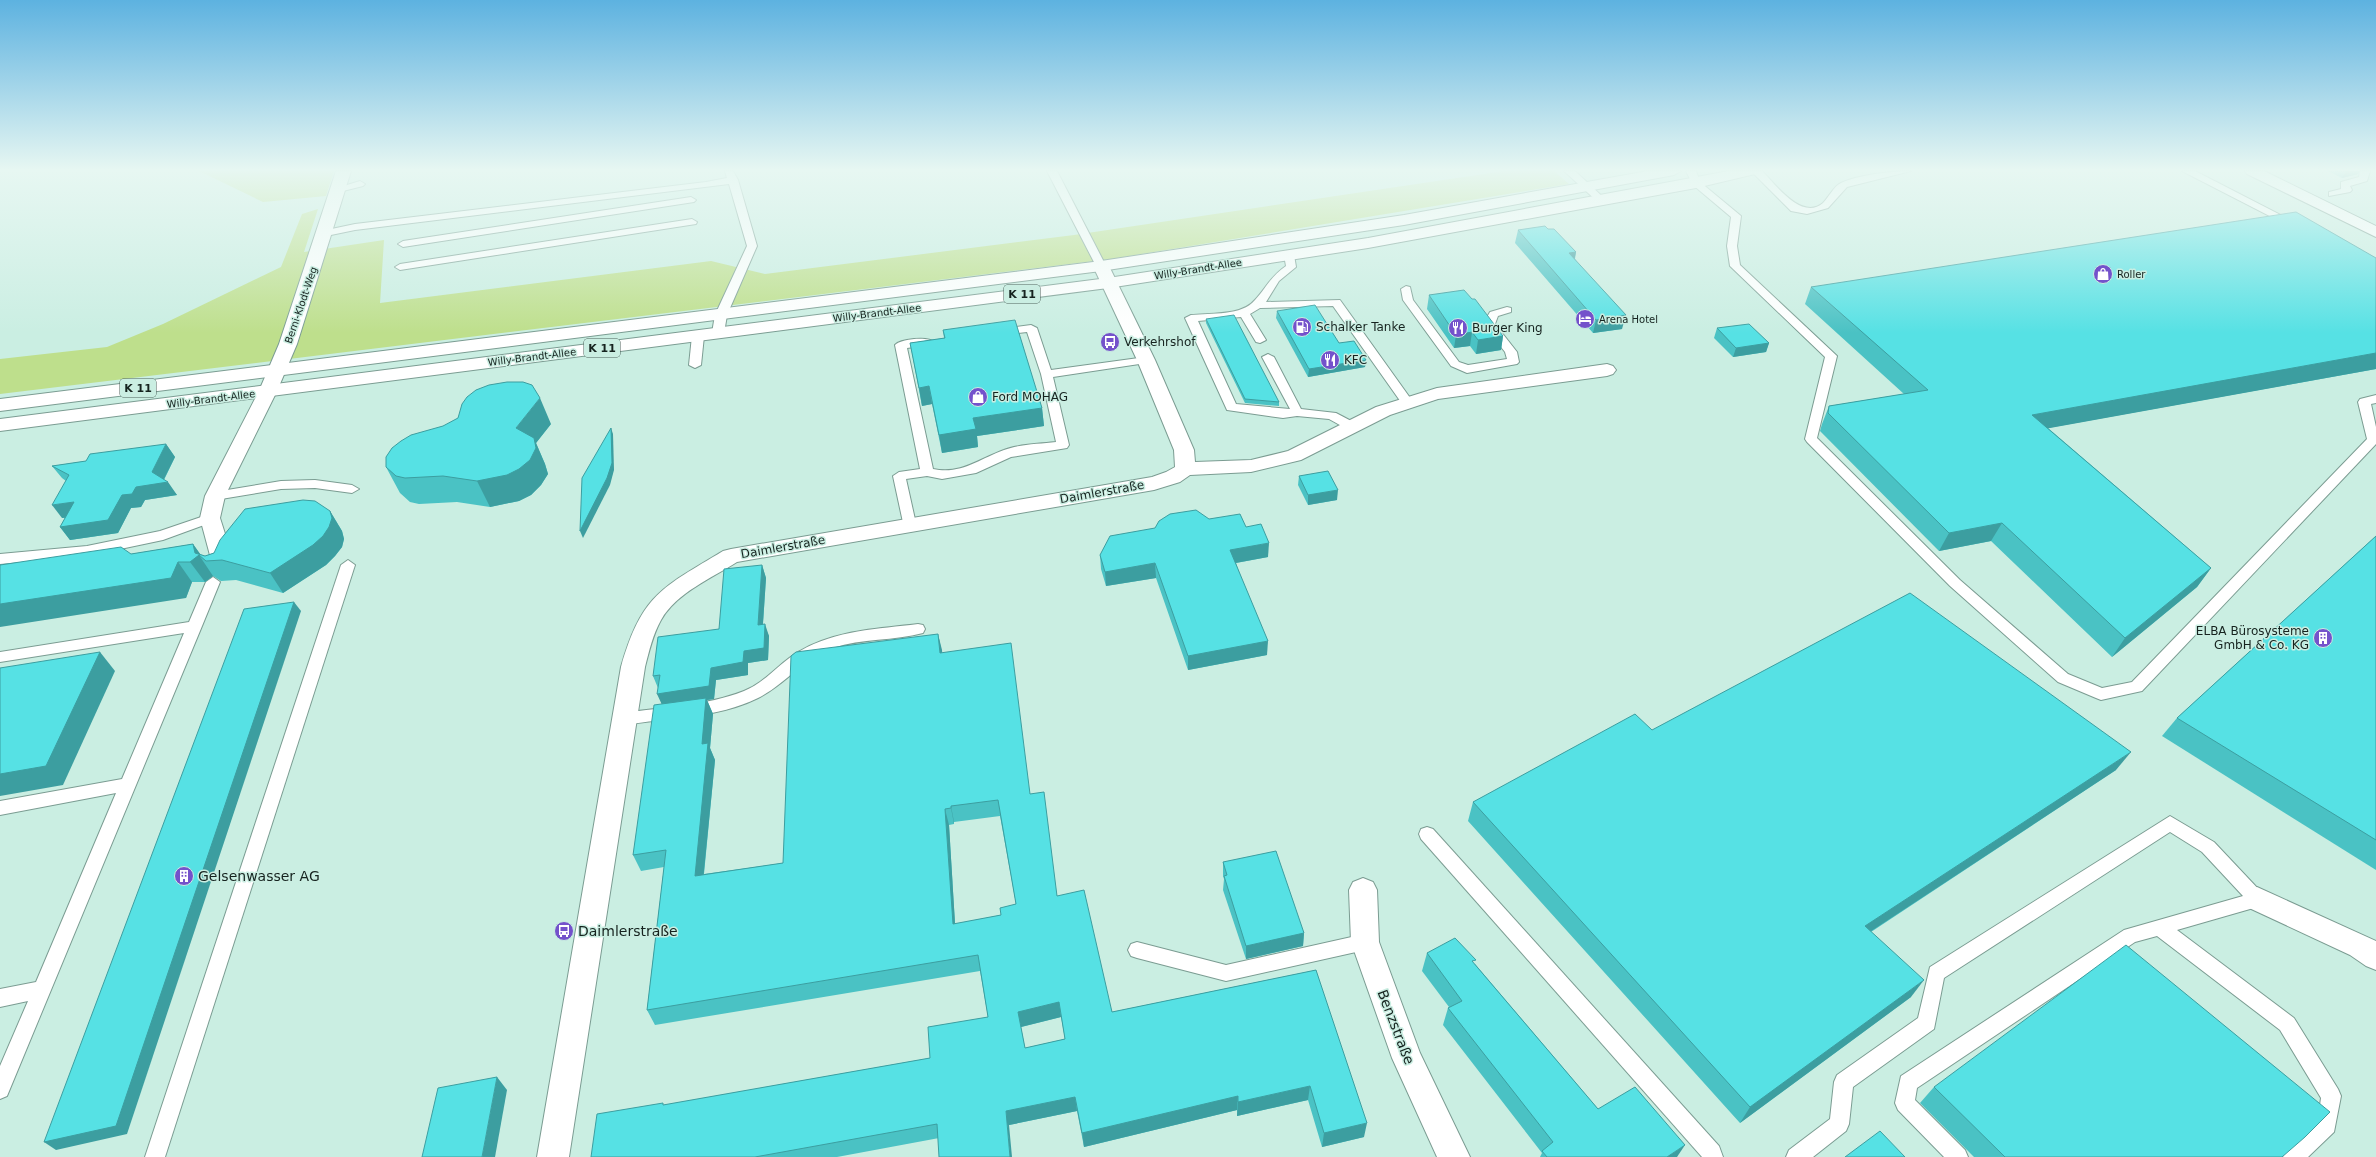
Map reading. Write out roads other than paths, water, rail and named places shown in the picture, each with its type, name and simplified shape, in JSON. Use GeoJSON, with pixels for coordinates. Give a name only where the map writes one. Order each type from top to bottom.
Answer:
{"type":"FeatureCollection","features":[{"type":"Feature","properties":{"kind":"main road","name":"Berni-Klodt-Weg"},"geometry":{"type":"LineString","coordinates":[[210,518],[216,496],[268,391],[288,344],[328,225]]}},
{"type":"Feature","properties":{"kind":"main road","name":"Willy-Brandt-Allee"},"geometry":{"type":"LineString","coordinates":[[0,425],[698,336],[1105,274],[1374,225]]}},
{"type":"Feature","properties":{"kind":"main road","name":"Willy-Brandt-Allee"},"geometry":{"type":"LineString","coordinates":[[0,405],[721,315],[1289,255],[1463,225]]}},
{"type":"Feature","properties":{"kind":"main road"},"geometry":{"type":"LineString","coordinates":[[2362,225],[2376,232]]}},
{"type":"Feature","properties":{"kind":"main road"},"geometry":{"type":"LineString","coordinates":[[1105,274],[1146,360],[1184,450],[1185,469],[1251,466],[1294,456],[1351,426],[1407,402],[1437,394],[1607,370]]}},
{"type":"Feature","properties":{"kind":"main road","name":"Daimlerstraße"},"geometry":{"type":"LineString","coordinates":[[553,1157],[624,719],[642,634],[658,606],[693,580],[731,556],[909,524],[1154,483],[1173,477],[1185,469]]}},
{"type":"Feature","properties":{"kind":"main road"},"geometry":{"type":"LineString","coordinates":[[210,518],[222,559],[217,573]]}},
{"type":"Feature","properties":{"kind":"main road","name":"Benzstraße"},"geometry":{"type":"LineString","coordinates":[[1364,890],[1365,942],[1407,1058],[1454,1157]]}},
{"type":"Feature","properties":{"kind":"main road"},"geometry":{"type":"LineString","coordinates":[[2257,899],[2360,946],[2376,957]]}},
{"type":"Feature","properties":{"kind":"lane"},"geometry":{"type":"LineString","coordinates":[[326,233],[372,225]]}},
{"type":"Feature","properties":{"kind":"lane"},"geometry":{"type":"LineString","coordinates":[[403,244],[527,225]]}},
{"type":"Feature","properties":{"kind":"lane"},"geometry":{"type":"LineString","coordinates":[[400,266],[672,225]]}},
{"type":"Feature","properties":{"kind":"lane"},"geometry":{"type":"LineString","coordinates":[[718,333],[721,315],[752,246],[745,225]]}},
{"type":"Feature","properties":{"kind":"lane"},"geometry":{"type":"LineString","coordinates":[[1080,225],[1105,274]]}},
{"type":"Feature","properties":{"kind":"lane"},"geometry":{"type":"LineString","coordinates":[[1735,225],[1732,246],[1735,266],[1831,356],[1811,439],[1955,583],[2063,678],[2101,694],[2137,687],[2328,489],[2373,440],[2364,402],[2376,399]]}},
{"type":"Feature","properties":{"kind":"lane"},"geometry":{"type":"LineString","coordinates":[[2295,225],[2305,230]]}},
{"type":"Feature","properties":{"kind":"lane"},"geometry":{"type":"LineString","coordinates":[[1289,255],[1291,267],[1276,278],[1259,305],[1254,310],[1244,313],[1190,318],[1231,407],[1283,414],[1296,412],[1332,416],[1351,426]]}},
{"type":"Feature","properties":{"kind":"lane"},"geometry":{"type":"LineString","coordinates":[[1406,289],[1408,300],[1455,364],[1467,369],[1513,362],[1511,352],[1489,324],[1494,314],[1507,310]]}},
{"type":"Feature","properties":{"kind":"lane"},"geometry":{"type":"LineString","coordinates":[[1259,305],[1300,305],[1336,302],[1407,402]]}},
{"type":"Feature","properties":{"kind":"lane"},"geometry":{"type":"LineString","coordinates":[[1244,313],[1260,340]]}},
{"type":"Feature","properties":{"kind":"lane"},"geometry":{"type":"LineString","coordinates":[[909,524],[899,476],[927,472],[942,475],[976,470],[1008,453],[1063,445],[1047,374],[1032,328],[985,334]]}},
{"type":"Feature","properties":{"kind":"lane"},"geometry":{"type":"LineString","coordinates":[[695,365],[698,336]]}},
{"type":"Feature","properties":{"kind":"lane"},"geometry":{"type":"LineString","coordinates":[[927,472],[901,346],[939,340]]}},
{"type":"Feature","properties":{"kind":"lane"},"geometry":{"type":"LineString","coordinates":[[1268,357],[1296,412]]}},
{"type":"Feature","properties":{"kind":"lane"},"geometry":{"type":"LineString","coordinates":[[1047,374],[1146,360]]}},
{"type":"Feature","properties":{"kind":"lane"},"geometry":{"type":"LineString","coordinates":[[216,496],[281,485],[315,484],[352,489]]}},
{"type":"Feature","properties":{"kind":"lane"},"geometry":{"type":"LineString","coordinates":[[0,559],[87,551],[163,535],[210,518]]}},
{"type":"Feature","properties":{"kind":"lane"},"geometry":{"type":"LineString","coordinates":[[155,1157],[348,565]]}},
{"type":"Feature","properties":{"kind":"lane"},"geometry":{"type":"LineString","coordinates":[[0,1089],[126,785],[217,573]]}},
{"type":"Feature","properties":{"kind":"lane"},"geometry":{"type":"LineString","coordinates":[[0,657],[195,626]]}},
{"type":"Feature","properties":{"kind":"lane"},"geometry":{"type":"LineString","coordinates":[[624,719],[731,702],[751,694],[805,654],[823,645],[851,639],[918,629]]}},
{"type":"Feature","properties":{"kind":"lane"},"geometry":{"type":"LineString","coordinates":[[0,808],[126,785]]}},
{"type":"Feature","properties":{"kind":"lane"},"geometry":{"type":"LineString","coordinates":[[1796,1157],[1839,1124],[1844,1082],[1927,1023],[1936,973],[2170,823],[2208,846],[2257,899],[2130,936],[1908,1083],[1905,1103],[1958,1157]]}},
{"type":"Feature","properties":{"kind":"lane"},"geometry":{"type":"LineString","coordinates":[[1427,834],[1712,1153],[1713,1157]]}},
{"type":"Feature","properties":{"kind":"lane"},"geometry":{"type":"LineString","coordinates":[[2159,927],[2287,1024],[2331,1096],[2327,1125],[2293,1157]]}},
{"type":"Feature","properties":{"kind":"lane"},"geometry":{"type":"LineString","coordinates":[[1137,950],[1226,973],[1365,942]]}},
{"type":"Feature","properties":{"kind":"lane"},"geometry":{"type":"LineString","coordinates":[[0,998],[40,990]]}},
{"type":"Feature","properties":{"kind":"place","name":"Roller"},"geometry":{"type":"Point","coordinates":[2103,274]}},
{"type":"Feature","properties":{"kind":"place","name":"Arena Hotel"},"geometry":{"type":"Point","coordinates":[1585,319]}},
{"type":"Feature","properties":{"kind":"place","name":"Schalker Tanke"},"geometry":{"type":"Point","coordinates":[1302,327]}},
{"type":"Feature","properties":{"kind":"place","name":"Burger King"},"geometry":{"type":"Point","coordinates":[1458,328]}},
{"type":"Feature","properties":{"kind":"place","name":"Verkehrshof"},"geometry":{"type":"Point","coordinates":[1110,342]}},
{"type":"Feature","properties":{"kind":"place","name":"KFC"},"geometry":{"type":"Point","coordinates":[1330,360]}},
{"type":"Feature","properties":{"kind":"place","name":"Ford MOHAG"},"geometry":{"type":"Point","coordinates":[978,397]}},
{"type":"Feature","properties":{"kind":"place","name":"ELBA Bürosysteme GmbH & Co. KG"},"geometry":{"type":"Point","coordinates":[2323,638]}},
{"type":"Feature","properties":{"kind":"place","name":"Gelsenwasser AG"},"geometry":{"type":"Point","coordinates":[184,876]}},
{"type":"Feature","properties":{"kind":"place","name":"Daimlerstraße"},"geometry":{"type":"Point","coordinates":[564,931]}}]}
